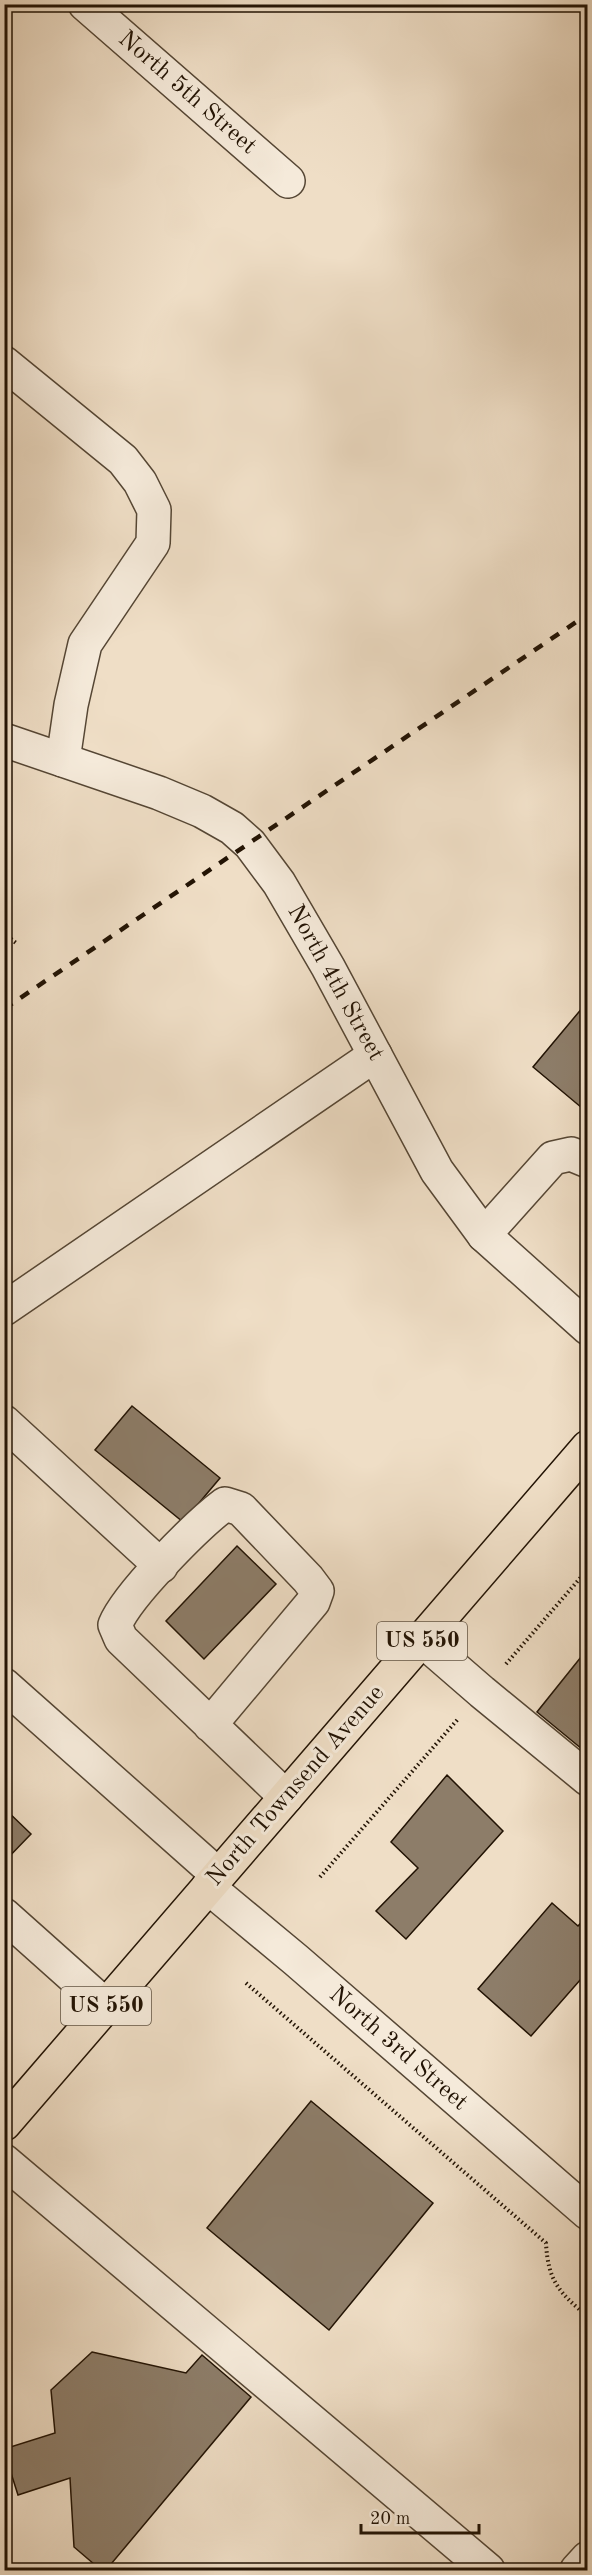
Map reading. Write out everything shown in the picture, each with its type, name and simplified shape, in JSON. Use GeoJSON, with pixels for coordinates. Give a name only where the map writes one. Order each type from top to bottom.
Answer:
{"type":"FeatureCollection","features":[{"type":"Feature","properties":{"kind":"highway","name":"North Townsend Avenue"},"geometry":{"type":"LineString","coordinates":[[4,2124],[588,1447]]}},
{"type":"Feature","properties":{"kind":"street","name":"North 5th Street"},"geometry":{"type":"LineString","coordinates":[[85,4],[288,181]]}},
{"type":"Feature","properties":{"kind":"street"},"geometry":{"type":"LineString","coordinates":[[4,363],[123,460],[140,482],[154,510],[153,543],[85,644],[71,705],[63,760]]}},
{"type":"Feature","properties":{"kind":"street","name":"North 4th Street"},"geometry":{"type":"LineString","coordinates":[[4,740],[159,793],[202,811],[231,828],[250,844],[279,883],[375,1055],[436,1171],[483,1235],[588,1328]]}},
{"type":"Feature","properties":{"kind":"street"},"geometry":{"type":"LineString","coordinates":[[4,1309],[375,1055]]}},
{"type":"Feature","properties":{"kind":"street"},"geometry":{"type":"LineString","coordinates":[[483,1235],[553,1158],[571,1154],[588,1161]]}},
{"type":"Feature","properties":{"kind":"street"},"geometry":{"type":"LineString","coordinates":[[4,1422],[161,1566]]}},
{"type":"Feature","properties":{"kind":"street"},"geometry":{"type":"LineString","coordinates":[[210,1725],[313,1602],[317,1591],[241,1509],[225,1504],[208,1517],[161,1566],[120,1612],[116,1625],[121,1639],[210,1725],[286,1797]]}},
{"type":"Feature","properties":{"kind":"street"},"geometry":{"type":"LineString","coordinates":[[422,1640],[588,1779]]}},
{"type":"Feature","properties":{"kind":"street","name":"North 3rd Street"},"geometry":{"type":"LineString","coordinates":[[4,1685],[296,1960],[588,2213]]}},
{"type":"Feature","properties":{"kind":"street"},"geometry":{"type":"LineString","coordinates":[[4,1916],[106,2006]]}},
{"type":"Feature","properties":{"kind":"street"},"geometry":{"type":"LineString","coordinates":[[4,2161],[488,2571]]}},
{"type":"Feature","properties":{"kind":"street"},"geometry":{"type":"LineString","coordinates":[[577,2571],[588,2558]]}},
{"type":"Feature","properties":{"kind":"path"},"geometry":{"type":"LineString","coordinates":[[4,933],[16,943]]}},
{"type":"Feature","properties":{"kind":"path"},"geometry":{"type":"LineString","coordinates":[[505,1665],[588,1569]]}},
{"type":"Feature","properties":{"kind":"path"},"geometry":{"type":"LineString","coordinates":[[320,1877],[482,1692]]}},
{"type":"Feature","properties":{"kind":"path"},"geometry":{"type":"LineString","coordinates":[[246,1983],[546,2243],[547,2258],[555,2286],[588,2317]]}},
{"type":"Feature","properties":{"kind":"building"},"geometry":{"type":"Polygon","coordinates":[[[588,1001],[588,1113],[533,1067],[588,1001]]]}},
{"type":"Feature","properties":{"kind":"building"},"geometry":{"type":"Polygon","coordinates":[[[132,1406],[220,1478],[183,1522],[95,1450],[132,1406]]]}},
{"type":"Feature","properties":{"kind":"building"},"geometry":{"type":"Polygon","coordinates":[[[237,1546],[276,1584],[204,1659],[166,1621],[237,1546]]]}},
{"type":"Feature","properties":{"kind":"building"},"geometry":{"type":"Polygon","coordinates":[[[585,1652],[588,1654],[588,1754],[537,1712],[585,1652]]]}},
{"type":"Feature","properties":{"kind":"building"},"geometry":{"type":"Polygon","coordinates":[[[447,1775],[503,1831],[406,1939],[376,1911],[418,1868],[391,1842],[447,1775]]]}},
{"type":"Feature","properties":{"kind":"building"},"geometry":{"type":"Polygon","coordinates":[[[4,1808],[31,1834],[4,1862],[4,1808]]]}},
{"type":"Feature","properties":{"kind":"building"},"geometry":{"type":"Polygon","coordinates":[[[552,1903],[578,1926],[588,1915],[588,1971],[531,2036],[478,1989],[552,1903]]]}},
{"type":"Feature","properties":{"kind":"building"},"geometry":{"type":"Polygon","coordinates":[[[311,2101],[433,2203],[329,2330],[207,2228],[311,2101]]]}},
{"type":"Feature","properties":{"kind":"building"},"geometry":{"type":"Polygon","coordinates":[[[92,2352],[186,2373],[202,2355],[251,2397],[106,2570],[101,2570],[74,2547],[70,2478],[18,2495],[4,2451],[4,2449],[55,2433],[51,2390],[92,2352]]]}},
{"type":"Feature","properties":{"kind":"railway"},"geometry":{"type":"LineString","coordinates":[[4,1009],[588,614]]}}]}
